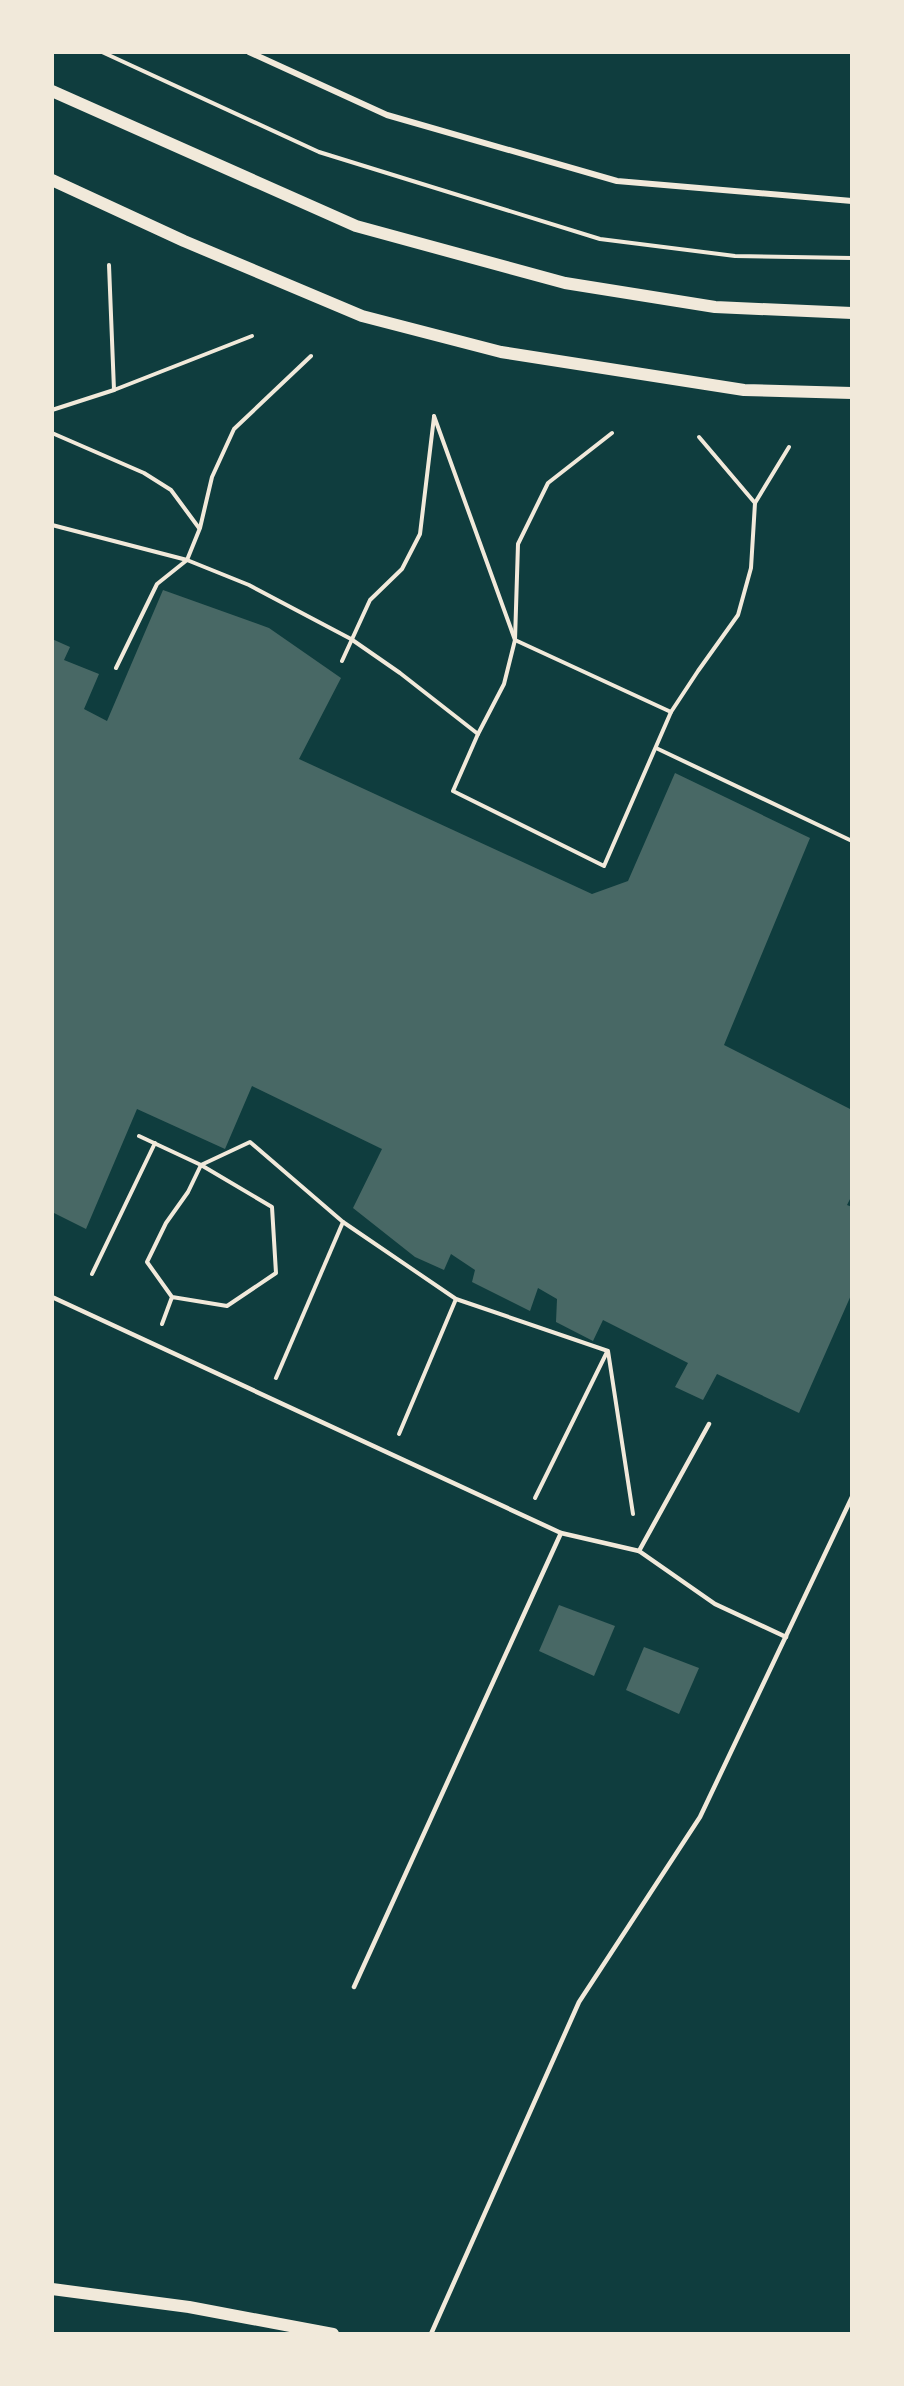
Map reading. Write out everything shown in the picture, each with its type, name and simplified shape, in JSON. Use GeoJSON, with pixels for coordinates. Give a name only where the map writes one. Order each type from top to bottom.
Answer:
{"type":"FeatureCollection","features":[{"type":"Feature","properties":{"kind":"main road"},"geometry":{"type":"LineString","coordinates":[[52,91],[356,226],[565,283],[715,307],[852,313]]}},
{"type":"Feature","properties":{"kind":"main road"},"geometry":{"type":"LineString","coordinates":[[52,180],[184,241],[362,316],[501,352],[663,378],[744,390],[852,393]]}},
{"type":"Feature","properties":{"kind":"main road"},"geometry":{"type":"LineString","coordinates":[[52,2289],[189,2307],[333,2334]]}},
{"type":"Feature","properties":{"kind":"street"},"geometry":{"type":"LineString","coordinates":[[249,52],[387,115],[617,181],[852,201]]}},
{"type":"Feature","properties":{"kind":"lane"},"geometry":{"type":"LineString","coordinates":[[52,1297],[561,1533],[639,1551],[715,1604],[786,1637]]}},
{"type":"Feature","properties":{"kind":"lane"},"geometry":{"type":"LineString","coordinates":[[639,1551],[709,1425]]}},
{"type":"Feature","properties":{"kind":"lane"},"geometry":{"type":"LineString","coordinates":[[431,2334],[579,2002],[700,1817],[852,1497]]}},
{"type":"Feature","properties":{"kind":"lane"},"geometry":{"type":"LineString","coordinates":[[354,1987],[561,1533]]}},
{"type":"Feature","properties":{"kind":"path"},"geometry":{"type":"LineString","coordinates":[[102,52],[319,152],[600,239],[735,256],[852,258]]}},
{"type":"Feature","properties":{"kind":"path"},"geometry":{"type":"LineString","coordinates":[[109,265],[114,390]]}},
{"type":"Feature","properties":{"kind":"path"},"geometry":{"type":"LineString","coordinates":[[52,410],[114,390],[252,336]]}},
{"type":"Feature","properties":{"kind":"path"},"geometry":{"type":"LineString","coordinates":[[116,668],[157,584],[187,560],[200,528],[212,477],[234,429],[311,356]]}},
{"type":"Feature","properties":{"kind":"path"},"geometry":{"type":"LineString","coordinates":[[342,661],[370,600],[402,569],[420,534],[434,416],[515,640],[671,712]]}},
{"type":"Feature","properties":{"kind":"path"},"geometry":{"type":"LineString","coordinates":[[52,433],[144,473],[171,490],[200,528]]}},
{"type":"Feature","properties":{"kind":"path"},"geometry":{"type":"LineString","coordinates":[[612,433],[548,483],[518,544],[515,640],[504,684],[478,734],[453,791],[604,866],[671,712],[738,615],[751,568],[755,502],[789,447]]}},
{"type":"Feature","properties":{"kind":"path"},"geometry":{"type":"LineString","coordinates":[[699,437],[755,502]]}},
{"type":"Feature","properties":{"kind":"path"},"geometry":{"type":"LineString","coordinates":[[52,525],[187,560],[249,585],[351,639],[400,673],[478,734]]}},
{"type":"Feature","properties":{"kind":"path"},"geometry":{"type":"LineString","coordinates":[[656,748],[852,841]]}},
{"type":"Feature","properties":{"kind":"path"},"geometry":{"type":"LineString","coordinates":[[139,1136],[201,1165],[272,1207],[276,1273],[227,1306],[172,1297],[147,1262],[166,1223],[188,1192],[201,1165],[250,1142],[343,1222],[456,1299],[608,1351]]}},
{"type":"Feature","properties":{"kind":"path"},"geometry":{"type":"LineString","coordinates":[[92,1274],[155,1143]]}},
{"type":"Feature","properties":{"kind":"path"},"geometry":{"type":"LineString","coordinates":[[268,1397],[343,1222]]}},
{"type":"Feature","properties":{"kind":"path"},"geometry":{"type":"LineString","coordinates":[[155,1344],[172,1297]]}},
{"type":"Feature","properties":{"kind":"path"},"geometry":{"type":"LineString","coordinates":[[390,1454],[456,1299]]}},
{"type":"Feature","properties":{"kind":"path"},"geometry":{"type":"LineString","coordinates":[[526,1517],[608,1351]]}},
{"type":"Feature","properties":{"kind":"path"},"geometry":{"type":"LineString","coordinates":[[608,1351],[639,1551]]}},
{"type":"Feature","properties":{"kind":"building"},"geometry":{"type":"Polygon","coordinates":[[[163,590],[269,628],[341,678],[299,759],[592,894],[628,881],[675,773],[810,838],[724,1045],[852,1110],[852,1195],[847,1205],[852,1207],[852,1293],[799,1413],[717,1374],[703,1400],[675,1387],[688,1363],[603,1320],[593,1341],[556,1322],[557,1299],[538,1288],[530,1311],[472,1282],[475,1270],[451,1254],[444,1270],[415,1257],[353,1208],[382,1149],[252,1086],[225,1149],[137,1109],[86,1229],[52,1212],[52,639],[70,647],[64,660],[99,674],[84,709],[107,721],[163,590]]]}},
{"type":"Feature","properties":{"kind":"building"},"geometry":{"type":"Polygon","coordinates":[[[559,1605],[615,1626],[594,1676],[539,1651],[559,1605]]]}},
{"type":"Feature","properties":{"kind":"building"},"geometry":{"type":"Polygon","coordinates":[[[644,1647],[699,1668],[679,1714],[626,1690],[644,1647]]]}}]}
